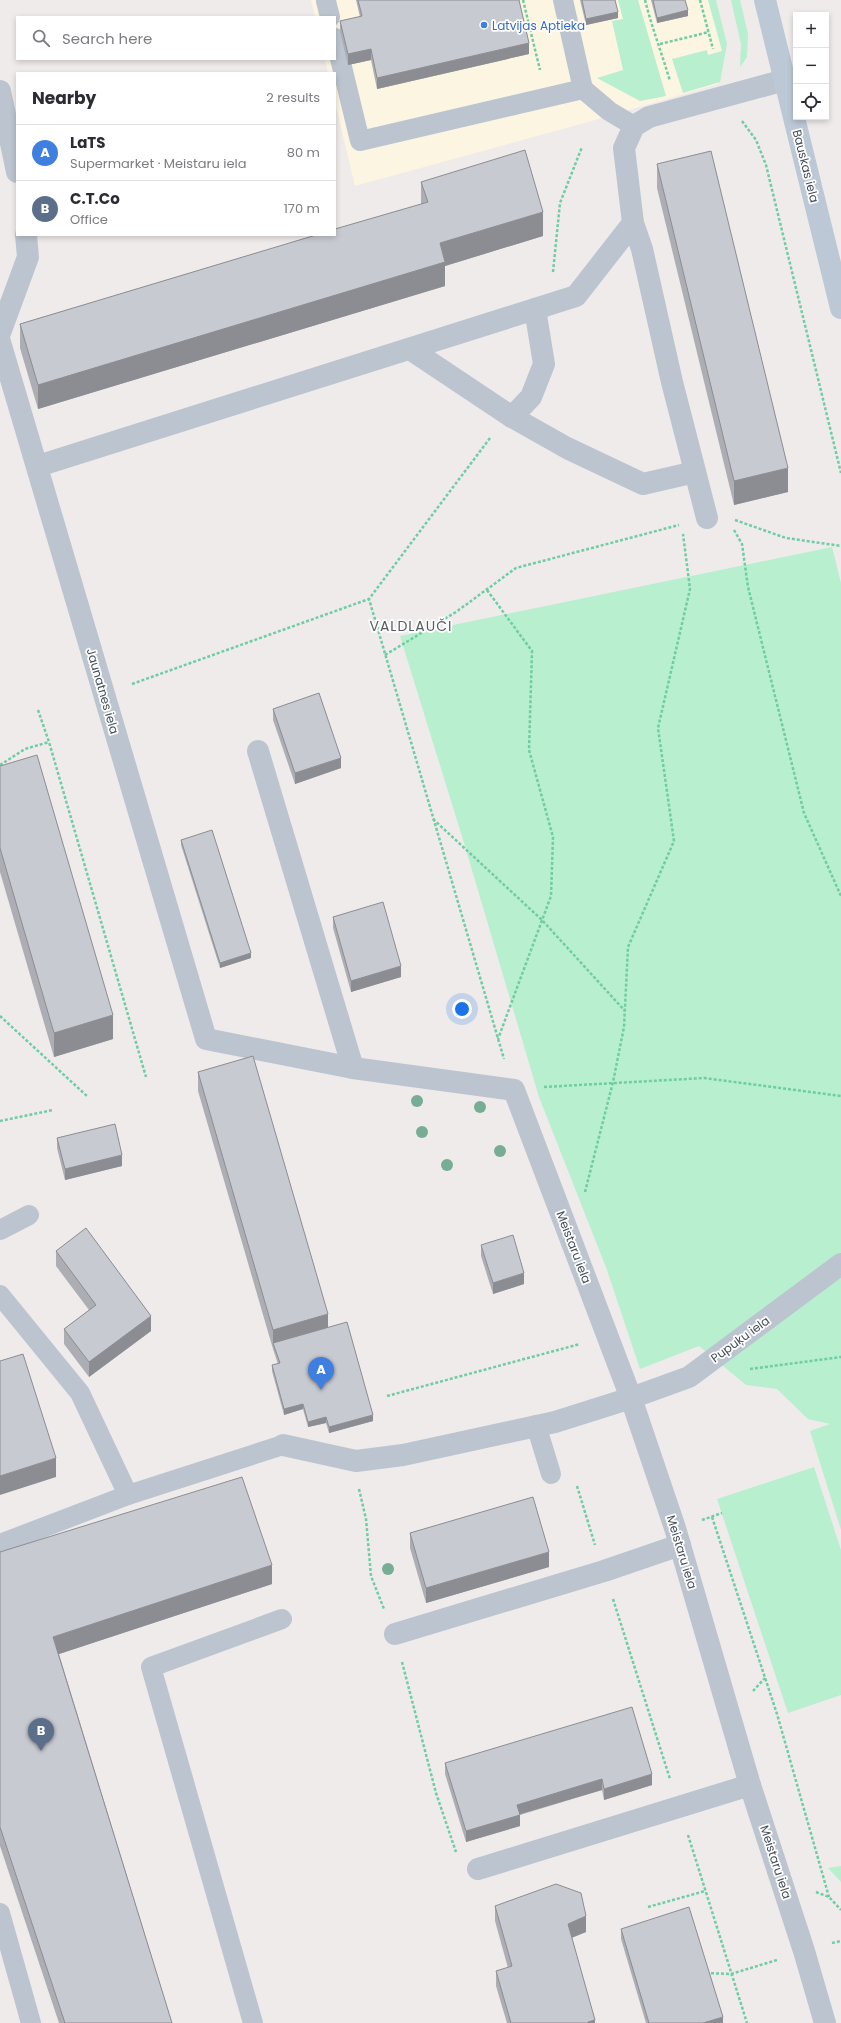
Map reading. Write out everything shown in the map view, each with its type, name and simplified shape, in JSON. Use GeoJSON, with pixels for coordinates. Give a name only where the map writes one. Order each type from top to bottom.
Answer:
{"type":"FeatureCollection","features":[{"type":"Feature","properties":{"kind":"main road","name":"Bauskas iela"},"geometry":{"type":"LineString","coordinates":[[765,0],[841,308]]}},
{"type":"Feature","properties":{"kind":"street"},"geometry":{"type":"LineString","coordinates":[[717,518],[695,472],[672,382],[642,249],[633,223],[624,148],[634,126],[649,116],[785,80]]}},
{"type":"Feature","properties":{"kind":"street"},"geometry":{"type":"LineString","coordinates":[[0,91],[16,167]]}},
{"type":"Feature","properties":{"kind":"street"},"geometry":{"type":"LineString","coordinates":[[38,466],[576,296],[633,223]]}},
{"type":"Feature","properties":{"kind":"street"},"geometry":{"type":"LineString","coordinates":[[0,333],[28,257],[26,236]]}},
{"type":"Feature","properties":{"kind":"street"},"geometry":{"type":"LineString","coordinates":[[512,416],[531,397],[544,364],[535,309]]}},
{"type":"Feature","properties":{"kind":"street","name":"Jaunatnes iela"},"geometry":{"type":"LineString","coordinates":[[0,342],[38,466],[103,695],[206,1039],[353,1068]]}},
{"type":"Feature","properties":{"kind":"street"},"geometry":{"type":"LineString","coordinates":[[410,349],[512,416],[567,448],[643,484],[695,472]]}},
{"type":"Feature","properties":{"kind":"street"},"geometry":{"type":"LineString","coordinates":[[258,751],[353,1068],[514,1090]]}},
{"type":"Feature","properties":{"kind":"street","name":"Meistaru iela"},"geometry":{"type":"LineString","coordinates":[[514,1090],[632,1398],[680,1545],[750,1785],[804,1951],[825,2023]]}},
{"type":"Feature","properties":{"kind":"street","name":"Pupuķu iela"},"geometry":{"type":"LineString","coordinates":[[283,1445],[356,1461],[403,1454],[555,1422],[632,1398],[689,1377],[841,1264]]}},
{"type":"Feature","properties":{"kind":"street"},"geometry":{"type":"LineString","coordinates":[[395,1634],[604,1571],[680,1545]]}},
{"type":"Feature","properties":{"kind":"street"},"geometry":{"type":"LineString","coordinates":[[478,1869],[750,1785]]}},
{"type":"Feature","properties":{"kind":"lane"},"geometry":{"type":"LineString","coordinates":[[563,0],[583,89],[609,111],[634,126]]}},
{"type":"Feature","properties":{"kind":"lane"},"geometry":{"type":"LineString","coordinates":[[336,42],[360,141],[583,89]]}},
{"type":"Feature","properties":{"kind":"lane"},"geometry":{"type":"LineString","coordinates":[[0,1230],[29,1215]]}},
{"type":"Feature","properties":{"kind":"lane"},"geometry":{"type":"LineString","coordinates":[[0,1295],[80,1393],[128,1495]]}},
{"type":"Feature","properties":{"kind":"lane"},"geometry":{"type":"LineString","coordinates":[[536,1425],[552,1474]]}},
{"type":"Feature","properties":{"kind":"lane"},"geometry":{"type":"LineString","coordinates":[[0,1544],[128,1495],[283,1445]]}},
{"type":"Feature","properties":{"kind":"lane"},"geometry":{"type":"LineString","coordinates":[[253,2023],[151,1667],[282,1619]]}},
{"type":"Feature","properties":{"kind":"lane"},"geometry":{"type":"LineString","coordinates":[[0,1913],[31,2023]]}},
{"type":"Feature","properties":{"kind":"path"},"geometry":{"type":"LineString","coordinates":[[523,0],[546,98]]}},
{"type":"Feature","properties":{"kind":"path"},"geometry":{"type":"LineString","coordinates":[[645,0],[654,34],[660,44],[678,109]]}},
{"type":"Feature","properties":{"kind":"path"},"geometry":{"type":"LineString","coordinates":[[700,0],[713,49]]}},
{"type":"Feature","properties":{"kind":"path"},"geometry":{"type":"LineString","coordinates":[[660,44],[709,32]]}},
{"type":"Feature","properties":{"kind":"path"},"geometry":{"type":"LineString","coordinates":[[732,93],[735,110],[756,140],[766,165],[841,473]]}},
{"type":"Feature","properties":{"kind":"path"},"geometry":{"type":"LineString","coordinates":[[557,302],[552,286],[560,203],[582,147]]}},
{"type":"Feature","properties":{"kind":"path"},"geometry":{"type":"LineString","coordinates":[[103,695],[369,599],[490,438],[512,416]]}},
{"type":"Feature","properties":{"kind":"path"},"geometry":{"type":"LineString","coordinates":[[717,518],[786,538],[841,546]]}},
{"type":"Feature","properties":{"kind":"path"},"geometry":{"type":"LineString","coordinates":[[717,518],[742,544],[748,587],[804,813],[841,896]]}},
{"type":"Feature","properties":{"kind":"path"},"geometry":{"type":"LineString","coordinates":[[384,655],[456,612],[516,568],[682,524],[690,589],[658,728],[674,841],[628,948],[624,1027],[613,1082],[584,1197]]}},
{"type":"Feature","properties":{"kind":"path"},"geometry":{"type":"LineString","coordinates":[[487,590],[532,651],[529,750],[553,837],[551,896],[498,1039]]}},
{"type":"Feature","properties":{"kind":"path"},"geometry":{"type":"LineString","coordinates":[[369,599],[432,818],[514,1090],[613,1082],[704,1078],[841,1096]]}},
{"type":"Feature","properties":{"kind":"path"},"geometry":{"type":"LineString","coordinates":[[38,710],[49,742],[146,1077]]}},
{"type":"Feature","properties":{"kind":"path"},"geometry":{"type":"LineString","coordinates":[[0,765],[25,750],[49,742]]}},
{"type":"Feature","properties":{"kind":"path"},"geometry":{"type":"LineString","coordinates":[[432,818],[542,920],[625,1011]]}},
{"type":"Feature","properties":{"kind":"path"},"geometry":{"type":"LineString","coordinates":[[0,1016],[88,1097]]}},
{"type":"Feature","properties":{"kind":"path"},"geometry":{"type":"LineString","coordinates":[[0,1121],[54,1110]]}},
{"type":"Feature","properties":{"kind":"path"},"geometry":{"type":"LineString","coordinates":[[387,1396],[608,1336]]}},
{"type":"Feature","properties":{"kind":"path"},"geometry":{"type":"LineString","coordinates":[[742,1370],[841,1357]]}},
{"type":"Feature","properties":{"kind":"path"},"geometry":{"type":"LineString","coordinates":[[552,1474],[575,1480],[747,2023]]}},
{"type":"Feature","properties":{"kind":"path"},"geometry":{"type":"LineString","coordinates":[[712,1517],[777,1714],[828,1897]]}},
{"type":"Feature","properties":{"kind":"path"},"geometry":{"type":"LineString","coordinates":[[430,1767],[436,1793],[461,1868],[478,1869]]}},
{"type":"Feature","properties":{"kind":"path"},"geometry":{"type":"LineString","coordinates":[[648,1907],[705,1891]]}},
{"type":"Feature","properties":{"kind":"path"},"geometry":{"type":"LineString","coordinates":[[706,1973],[731,1974],[804,1951]]}},
{"type":"Feature","properties":{"kind":"shaded area"},"geometry":{"type":"Polygon","coordinates":[[[311,0],[711,0],[723,43],[718,84],[588,122],[355,186],[336,106],[336,72],[328,72],[325,60],[336,60],[336,16],[315,16],[311,0]]]}},
{"type":"Feature","properties":{"kind":"green space"},"geometry":{"type":"Polygon","coordinates":[[[618,0],[638,0],[666,96],[640,101],[597,78],[623,70],[612,21],[623,19],[618,0]]]}},
{"type":"Feature","properties":{"kind":"green space"},"geometry":{"type":"Polygon","coordinates":[[[708,0],[716,0],[727,44],[720,82],[683,93],[672,59],[707,50],[708,55],[722,51],[708,0]]]}},
{"type":"Feature","properties":{"kind":"green space"},"geometry":{"type":"Polygon","coordinates":[[[731,0],[740,0],[748,34],[747,57],[740,67],[741,44],[731,0]]]}},
{"type":"Feature","properties":{"kind":"green space"},"geometry":{"type":"Polygon","coordinates":[[[832,547],[841,583],[841,1530],[810,1431],[830,1424],[808,1419],[777,1389],[746,1385],[699,1346],[640,1369],[607,1270],[539,1097],[464,843],[400,636],[832,547]]]}},
{"type":"Feature","properties":{"kind":"green space"},"geometry":{"type":"Polygon","coordinates":[[[814,1467],[841,1550],[841,1695],[788,1713],[717,1499],[814,1467]]]}},
{"type":"Feature","properties":{"kind":"green space"},"geometry":{"type":"Polygon","coordinates":[[[841,1866],[841,1882],[828,1868],[841,1866]]]}},
{"type":"Feature","properties":{"kind":"building"},"geometry":{"type":"Polygon","coordinates":[[[358,0],[519,0],[529,43],[377,78],[371,49],[348,54],[340,21],[362,16],[358,0]]]}},
{"type":"Feature","properties":{"kind":"building"},"geometry":{"type":"Polygon","coordinates":[[[582,0],[615,0],[618,12],[586,19],[582,0]]]}},
{"type":"Feature","properties":{"kind":"building"},"geometry":{"type":"Polygon","coordinates":[[[653,0],[685,0],[688,10],[657,18],[653,0]]]}},
{"type":"Feature","properties":{"kind":"building"},"geometry":{"type":"Polygon","coordinates":[[[525,150],[543,212],[440,243],[445,262],[38,385],[20,324],[313,236],[336,236],[336,229],[428,202],[421,182],[525,150]]]}},
{"type":"Feature","properties":{"kind":"building"},"geometry":{"type":"Polygon","coordinates":[[[711,151],[788,468],[734,481],[657,164],[711,151]]]}},
{"type":"Feature","properties":{"kind":"building"},"geometry":{"type":"Polygon","coordinates":[[[319,693],[341,758],[295,773],[273,709],[319,693]]]}},
{"type":"Feature","properties":{"kind":"building"},"geometry":{"type":"Polygon","coordinates":[[[37,755],[113,1015],[54,1033],[0,848],[0,766],[37,755]]]}},
{"type":"Feature","properties":{"kind":"building"},"geometry":{"type":"Polygon","coordinates":[[[212,830],[251,953],[220,963],[181,840],[212,830]]]}},
{"type":"Feature","properties":{"kind":"building"},"geometry":{"type":"Polygon","coordinates":[[[383,902],[401,966],[351,981],[333,917],[383,902]]]}},
{"type":"Feature","properties":{"kind":"building"},"geometry":{"type":"Polygon","coordinates":[[[253,1056],[328,1314],[273,1330],[198,1072],[253,1056]]]}},
{"type":"Feature","properties":{"kind":"building"},"geometry":{"type":"Polygon","coordinates":[[[115,1124],[122,1155],[65,1169],[57,1138],[115,1124]]]}},
{"type":"Feature","properties":{"kind":"building"},"geometry":{"type":"Polygon","coordinates":[[[86,1228],[151,1316],[89,1362],[64,1329],[96,1305],[56,1251],[86,1228]]]}},
{"type":"Feature","properties":{"kind":"building"},"geometry":{"type":"Polygon","coordinates":[[[513,1235],[524,1273],[493,1283],[481,1245],[513,1235]]]}},
{"type":"Feature","properties":{"kind":"building"},"geometry":{"type":"Polygon","coordinates":[[[347,1322],[373,1415],[329,1427],[326,1417],[308,1422],[303,1404],[284,1409],[272,1365],[280,1363],[273,1343],[347,1322]]]}},
{"type":"Feature","properties":{"kind":"building"},"geometry":{"type":"Polygon","coordinates":[[[23,1354],[56,1458],[0,1476],[0,1361],[23,1354]]]}},
{"type":"Feature","properties":{"kind":"building"},"geometry":{"type":"Polygon","coordinates":[[[242,1477],[272,1565],[53,1637],[172,2023],[65,2023],[0,1827],[0,1552],[242,1477]]]}},
{"type":"Feature","properties":{"kind":"building"},"geometry":{"type":"Polygon","coordinates":[[[533,1497],[549,1552],[426,1588],[410,1533],[533,1497]]]}},
{"type":"Feature","properties":{"kind":"building"},"geometry":{"type":"Polygon","coordinates":[[[632,1707],[652,1774],[604,1789],[602,1779],[517,1805],[520,1815],[466,1831],[445,1763],[632,1707]]]}},
{"type":"Feature","properties":{"kind":"building"},"geometry":{"type":"Polygon","coordinates":[[[556,1884],[581,1893],[586,1916],[568,1924],[595,2020],[588,2023],[511,2023],[496,1971],[512,1966],[495,1906],[556,1884]]]}},
{"type":"Feature","properties":{"kind":"building"},"geometry":{"type":"Polygon","coordinates":[[[689,1907],[723,2017],[703,2023],[649,2023],[621,1929],[689,1907]]]}},
{"type":"Feature","properties":{"kind":"place","name":"Latvijas Aptieka"},"geometry":{"type":"Point","coordinates":[484,25]}},
{"type":"Feature","properties":{"kind":"place","name":"LaTS"},"geometry":{"type":"Point","coordinates":[321,1390]}},
{"type":"Feature","properties":{"kind":"place","name":"C.T.Co"},"geometry":{"type":"Point","coordinates":[41,1751]}},
{"type":"Feature","properties":{"kind":"district","name":"VALDLAUČI"},"geometry":{"type":"Point","coordinates":[411,626]}}]}
